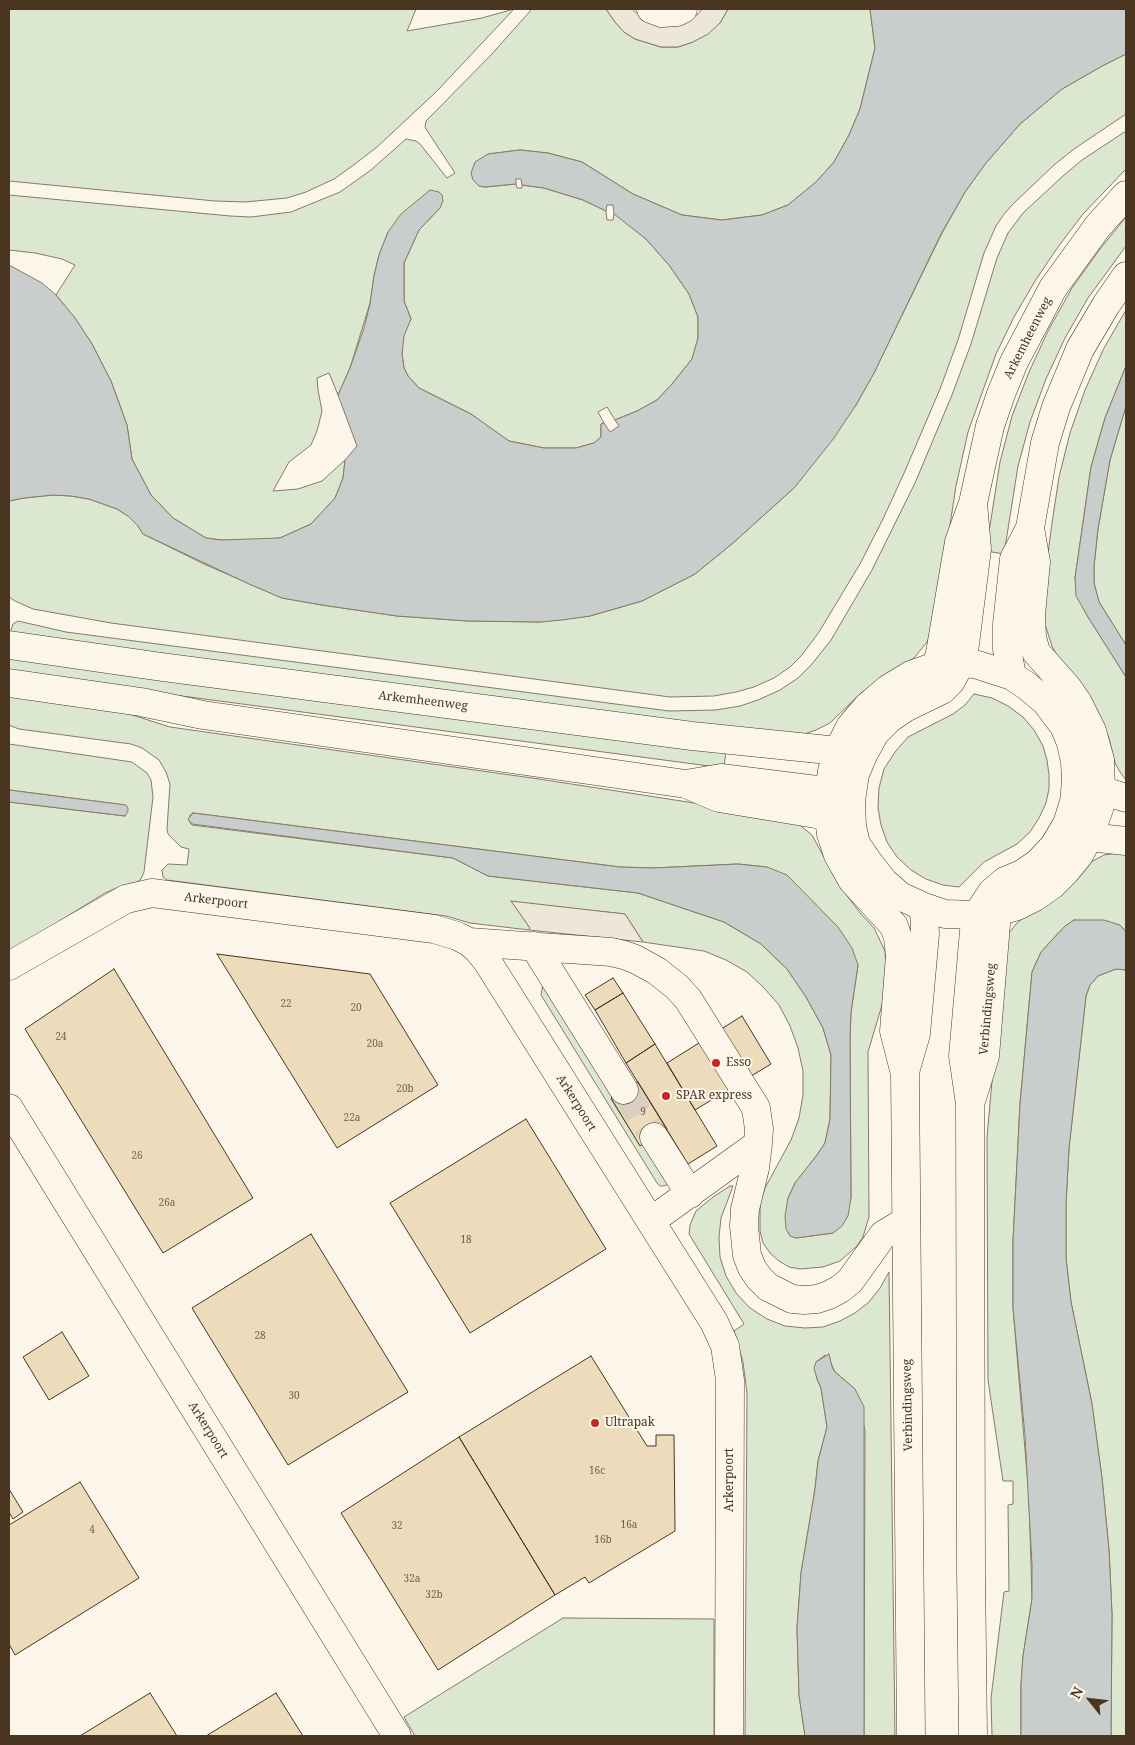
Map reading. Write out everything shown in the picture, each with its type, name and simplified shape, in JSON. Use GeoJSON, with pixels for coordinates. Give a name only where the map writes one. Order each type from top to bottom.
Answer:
{"type":"FeatureCollection","features":[{"type":"Feature","properties":{"kind":"main road"},"geometry":{"type":"LineString","coordinates":[[651,9],[662,13],[677,12],[683,9]]}},
{"type":"Feature","properties":{"kind":"main road","name":"Arkemheenweg"},"geometry":{"type":"LineString","coordinates":[[836,804],[855,774],[863,754],[876,733],[889,719],[905,708],[942,690],[951,682],[948,664],[964,652],[977,549],[974,503],[990,426],[1014,362],[1052,288],[1098,226],[1126,195]]}},
{"type":"Feature","properties":{"kind":"main road"},"geometry":{"type":"LineString","coordinates":[[1012,676],[1007,649],[1007,624],[1014,559],[1030,528],[1045,443],[1056,407],[1080,349],[1126,276]]}},
{"type":"Feature","properties":{"kind":"main road"},"geometry":{"type":"LineString","coordinates":[[9,683],[141,702],[203,716],[686,784],[721,778],[817,790],[836,804],[852,826],[856,844],[869,863],[884,882],[900,896],[924,908],[945,914],[987,913],[1029,900],[1052,885],[1080,855],[1089,837],[1100,806],[1100,760],[1092,731],[1078,703],[1036,652],[1032,637],[1031,615],[1036,562],[1030,528]]}},
{"type":"Feature","properties":{"kind":"main road","name":"Arkemheenweg"},"geometry":{"type":"LineString","coordinates":[[9,645],[172,669],[672,734],[838,750]]}},
{"type":"Feature","properties":{"kind":"main road"},"geometry":{"type":"LineString","coordinates":[[836,804],[832,771],[838,750],[856,720],[867,707],[888,689],[911,676],[948,664],[978,665],[1012,676],[1027,686],[1046,702],[1064,726],[1071,742],[1076,762],[1101,790]]}},
{"type":"Feature","properties":{"kind":"main road"},"geometry":{"type":"LineString","coordinates":[[987,913],[992,892],[1005,881],[1022,874],[1038,863],[1054,846],[1067,824],[1074,802],[1101,790]]}},
{"type":"Feature","properties":{"kind":"main road","name":"Verbindingsweg"},"geometry":{"type":"LineString","coordinates":[[836,804],[831,834],[838,855],[852,880],[894,926],[898,938],[900,956],[894,1031],[904,1074],[911,1736]]}},
{"type":"Feature","properties":{"kind":"main road"},"geometry":{"type":"LineString","coordinates":[[1089,837],[1126,841]]}},
{"type":"Feature","properties":{"kind":"main road","name":"Arkerpoort"},"geometry":{"type":"LineString","coordinates":[[9,966],[126,900],[152,893],[434,929],[469,942],[487,961],[721,1334],[729,1363],[730,1380],[729,1736]]}},
{"type":"Feature","properties":{"kind":"main road","name":"Verbindingsweg"},"geometry":{"type":"LineString","coordinates":[[904,1074],[916,1034],[925,934],[924,908]]}},
{"type":"Feature","properties":{"kind":"main road","name":"Verbindingsweg"},"geometry":{"type":"LineString","coordinates":[[973,1736],[970,1104],[985,1056],[987,913]]}},
{"type":"Feature","properties":{"kind":"main road"},"geometry":{"type":"LineString","coordinates":[[469,942],[611,952],[635,959],[657,971],[677,986],[697,1011],[756,1108],[759,1129],[758,1144],[755,1168],[745,1209],[745,1243],[747,1256],[755,1273],[768,1287],[780,1294],[804,1300],[817,1299],[840,1289],[850,1280],[883,1235],[906,1221]]}},
{"type":"Feature","properties":{"kind":"main road"},"geometry":{"type":"LineString","coordinates":[[534,946],[624,1090]]}},
{"type":"Feature","properties":{"kind":"main road","name":"Arkerpoort"},"geometry":{"type":"LineString","coordinates":[[12,1121],[397,1736]]}},
{"type":"Feature","properties":{"kind":"main road"},"geometry":{"type":"LineString","coordinates":[[654,1137],[690,1194]]}},
{"type":"Feature","properties":{"kind":"main road"},"geometry":{"type":"LineString","coordinates":[[651,1222],[758,1144]]}},
{"type":"Feature","properties":{"kind":"green space"},"geometry":{"type":"Polygon","coordinates":[[[9,9],[416,9],[407,31],[482,18],[514,9],[437,91],[377,147],[355,164],[334,179],[306,192],[287,198],[245,202],[215,201],[9,181],[9,9]]]}},
{"type":"Feature","properties":{"kind":"green space"},"geometry":{"type":"Polygon","coordinates":[[[532,9],[606,9],[624,32],[635,39],[661,47],[678,47],[693,42],[720,23],[728,9],[870,9],[875,48],[860,109],[849,135],[834,162],[816,182],[788,205],[762,215],[722,220],[682,215],[633,194],[582,162],[548,153],[520,150],[488,154],[479,186],[516,184],[517,188],[522,188],[522,185],[544,188],[583,200],[606,211],[607,220],[613,220],[614,214],[618,216],[646,239],[669,265],[689,294],[698,317],[698,338],[692,359],[672,384],[657,400],[615,420],[607,407],[598,412],[604,423],[601,424],[601,437],[594,443],[576,448],[544,448],[509,441],[471,414],[419,388],[408,376],[404,368],[402,354],[403,336],[411,319],[404,301],[404,263],[419,230],[440,208],[430,190],[388,232],[379,255],[370,303],[350,368],[338,395],[329,373],[317,378],[322,411],[317,431],[311,445],[289,462],[273,491],[298,489],[322,481],[345,460],[343,478],[335,498],[311,524],[280,538],[221,540],[206,538],[173,518],[151,495],[132,459],[127,425],[111,381],[92,344],[75,318],[56,295],[75,265],[62,259],[9,250],[9,195],[230,216],[251,217],[291,212],[340,192],[371,170],[406,139],[420,144],[447,178],[455,173],[425,127],[426,121],[491,55],[532,9]]]}},
{"type":"Feature","properties":{"kind":"green space"},"geometry":{"type":"Polygon","coordinates":[[[1126,54],[1126,114],[1054,165],[1014,203],[996,226],[984,253],[958,340],[940,389],[883,519],[860,564],[819,632],[802,655],[790,667],[774,678],[754,687],[736,692],[714,696],[670,697],[111,623],[33,609],[9,597],[9,501],[53,495],[89,499],[117,509],[128,516],[143,534],[204,564],[282,598],[397,616],[468,621],[540,622],[590,616],[642,601],[695,574],[733,543],[795,487],[856,405],[874,373],[941,235],[965,192],[986,163],[1020,124],[1062,89],[1126,54]]]}},
{"type":"Feature","properties":{"kind":"green space"},"geometry":{"type":"Polygon","coordinates":[[[1126,131],[1126,169],[1083,214],[1058,247],[1014,317],[996,354],[968,432],[956,486],[934,629],[927,642],[914,658],[874,683],[830,723],[816,730],[790,736],[9,636],[13,624],[18,621],[66,632],[669,711],[716,710],[740,706],[758,700],[780,690],[798,678],[812,664],[831,640],[872,570],[915,483],[952,395],[971,344],[997,258],[1008,233],[1023,213],[1063,176],[1082,160],[1126,131]]]}},
{"type":"Feature","properties":{"kind":"green space"},"geometry":{"type":"Polygon","coordinates":[[[1126,217],[1126,246],[1088,298],[1065,338],[1046,379],[1030,422],[1018,466],[1004,554],[986,551],[1000,462],[1012,416],[1029,372],[1049,329],[1072,288],[1126,217]]]}},
{"type":"Feature","properties":{"kind":"green space"},"geometry":{"type":"Polygon","coordinates":[[[1126,310],[1126,366],[1105,418],[1091,467],[1075,578],[1077,596],[1126,677],[1126,780],[1115,763],[1109,738],[1090,697],[1060,662],[1052,646],[1044,621],[1044,584],[1059,477],[1070,433],[1085,390],[1104,348],[1126,310]]]}},
{"type":"Feature","properties":{"kind":"green space"},"geometry":{"type":"Polygon","coordinates":[[[1126,406],[1126,645],[1099,602],[1094,583],[1094,566],[1098,529],[1110,460],[1126,406]]]}},
{"type":"Feature","properties":{"kind":"green space"},"geometry":{"type":"Polygon","coordinates":[[[9,655],[726,750],[724,768],[9,673],[9,655]]]}},
{"type":"Feature","properties":{"kind":"green space"},"geometry":{"type":"Polygon","coordinates":[[[9,693],[98,704],[170,727],[539,779],[785,817],[796,822],[812,835],[839,885],[874,928],[885,951],[887,980],[885,995],[868,1052],[869,1217],[863,1237],[857,1246],[840,1261],[823,1267],[800,1269],[789,1267],[779,1261],[763,1243],[760,1231],[760,1203],[765,1188],[791,1140],[799,1118],[803,1095],[803,1071],[798,1048],[790,1026],[779,1005],[747,972],[726,960],[704,951],[643,942],[625,914],[512,902],[530,928],[529,930],[470,923],[446,916],[167,880],[163,877],[162,870],[168,864],[187,865],[189,849],[181,847],[168,834],[170,784],[159,760],[142,748],[131,744],[19,729],[9,724],[9,693]],[[193,813],[190,815],[189,821],[192,825],[453,858],[488,876],[638,893],[724,922],[761,944],[787,969],[806,997],[823,1028],[831,1055],[830,1119],[825,1143],[795,1183],[788,1198],[796,1238],[833,1233],[851,1198],[850,1039],[851,1012],[858,965],[767,867],[738,864],[653,868],[620,867],[193,813]]]}},
{"type":"Feature","properties":{"kind":"green space"},"geometry":{"type":"Polygon","coordinates":[[[974,694],[992,698],[1008,706],[1023,717],[1034,730],[1043,746],[1047,760],[1049,789],[1046,803],[1030,832],[1017,844],[984,862],[959,887],[943,885],[926,879],[911,870],[897,857],[887,842],[881,825],[878,808],[879,788],[884,769],[908,737],[953,714],[965,705],[974,694]]]}},
{"type":"Feature","properties":{"kind":"green space"},"geometry":{"type":"Polygon","coordinates":[[[9,744],[132,762],[147,773],[151,780],[153,797],[144,872],[141,879],[105,893],[9,952],[9,802],[125,816],[125,805],[9,790],[9,744]]]}},
{"type":"Feature","properties":{"kind":"green space"},"geometry":{"type":"Polygon","coordinates":[[[1126,852],[1126,932],[1120,925],[1074,920],[1064,927],[1041,952],[1032,972],[1020,1104],[1013,1241],[1013,1308],[1029,1497],[1032,1599],[1023,1656],[1021,1736],[992,1736],[991,1698],[1004,1592],[1009,1591],[1008,1505],[1013,1504],[1013,1481],[1003,1481],[988,1380],[987,1137],[1004,949],[1009,933],[1016,924],[1089,863],[1104,855],[1126,852]]]}},
{"type":"Feature","properties":{"kind":"green space"},"geometry":{"type":"Polygon","coordinates":[[[1116,969],[1126,970],[1126,1736],[1111,1736],[1112,1614],[1109,1550],[1092,1404],[1071,1302],[1066,1258],[1069,1148],[1086,996],[1090,985],[1098,976],[1116,969]]]}},
{"type":"Feature","properties":{"kind":"green space"},"geometry":{"type":"Polygon","coordinates":[[[543,983],[617,1094],[611,1099],[640,1145],[646,1141],[669,1184],[660,1186],[657,1183],[541,995],[543,983]]]}},
{"type":"Feature","properties":{"kind":"green space"},"geometry":{"type":"Polygon","coordinates":[[[730,1186],[733,1186],[721,1218],[719,1237],[720,1257],[726,1276],[736,1293],[750,1308],[767,1319],[785,1326],[805,1328],[823,1327],[840,1321],[855,1313],[869,1302],[889,1272],[895,1736],[864,1736],[865,1430],[855,1389],[835,1372],[825,1355],[816,1362],[817,1379],[821,1388],[827,1427],[818,1461],[801,1573],[797,1628],[799,1695],[805,1736],[745,1736],[747,1393],[743,1362],[734,1331],[744,1324],[689,1234],[690,1225],[696,1211],[730,1186]]]}},
{"type":"Feature","properties":{"kind":"green space"},"geometry":{"type":"Polygon","coordinates":[[[563,1618],[714,1619],[714,1736],[415,1736],[404,1717],[563,1618]]]}},
{"type":"Feature","properties":{"kind":"shaded area"},"geometry":{"type":"Polygon","coordinates":[[[606,9],[632,9],[644,19],[684,22],[697,15],[702,9],[728,9],[720,23],[708,34],[678,47],[661,47],[635,39],[624,32],[606,9]]]}},
{"type":"Feature","properties":{"kind":"shaded area"},"geometry":{"type":"Polygon","coordinates":[[[870,9],[1126,9],[1126,54],[1062,89],[1020,124],[986,163],[965,192],[941,234],[874,373],[834,438],[795,487],[733,543],[695,574],[642,601],[590,616],[562,620],[541,622],[468,621],[397,616],[282,598],[143,534],[128,516],[117,509],[89,499],[53,495],[9,501],[9,265],[42,283],[56,295],[75,318],[92,344],[111,381],[127,425],[132,459],[151,495],[173,518],[206,538],[221,540],[280,538],[311,524],[335,498],[343,478],[345,460],[357,446],[338,395],[364,328],[379,255],[388,232],[401,214],[430,190],[439,192],[442,195],[443,201],[440,208],[419,230],[404,263],[404,301],[411,319],[404,336],[402,354],[404,368],[408,376],[419,388],[471,414],[509,441],[544,448],[576,448],[594,443],[601,437],[601,424],[604,423],[610,432],[619,426],[615,420],[657,400],[692,359],[698,338],[698,317],[689,294],[669,265],[646,239],[614,214],[613,205],[607,205],[606,211],[583,200],[544,188],[522,185],[521,179],[516,179],[516,184],[479,186],[473,180],[471,173],[475,162],[488,154],[520,150],[548,153],[582,162],[633,194],[682,215],[722,220],[762,215],[788,205],[816,182],[834,162],[849,135],[860,109],[875,48],[870,9]]]}},
{"type":"Feature","properties":{"kind":"shaded area"},"geometry":{"type":"Polygon","coordinates":[[[1126,366],[1126,406],[1110,460],[1098,529],[1094,583],[1099,602],[1126,645],[1126,677],[1076,596],[1075,578],[1091,467],[1105,418],[1126,366]]]}},
{"type":"Feature","properties":{"kind":"shaded area"},"geometry":{"type":"Polygon","coordinates":[[[9,790],[126,805],[128,811],[125,816],[9,802],[9,790]]]}},
{"type":"Feature","properties":{"kind":"shaded area"},"geometry":{"type":"Polygon","coordinates":[[[193,813],[620,867],[653,868],[738,864],[767,867],[787,875],[838,927],[852,948],[858,965],[851,1012],[850,1039],[851,1198],[848,1216],[842,1226],[833,1233],[796,1238],[790,1236],[786,1229],[785,1216],[788,1198],[795,1183],[825,1143],[830,1119],[831,1055],[823,1028],[806,997],[787,969],[761,944],[724,922],[638,893],[488,876],[453,858],[192,824],[188,819],[193,813]]]}},
{"type":"Feature","properties":{"kind":"shaded area"},"geometry":{"type":"Polygon","coordinates":[[[511,901],[625,914],[643,942],[529,930],[530,928],[511,901]]]}},
{"type":"Feature","properties":{"kind":"shaded area"},"geometry":{"type":"Polygon","coordinates":[[[1074,920],[1104,920],[1120,925],[1126,932],[1126,970],[1116,969],[1098,976],[1090,985],[1086,996],[1069,1148],[1066,1204],[1066,1258],[1071,1302],[1092,1404],[1109,1550],[1112,1614],[1111,1736],[1021,1736],[1021,1684],[1023,1656],[1032,1599],[1032,1565],[1025,1436],[1013,1308],[1013,1241],[1020,1104],[1032,972],[1041,952],[1064,927],[1074,920]]]}},
{"type":"Feature","properties":{"kind":"shaded area"},"geometry":{"type":"Polygon","coordinates":[[[829,1354],[835,1372],[855,1389],[864,1407],[864,1736],[805,1736],[799,1695],[797,1628],[801,1573],[818,1461],[827,1427],[821,1388],[814,1368],[816,1362],[829,1354]]]}},
{"type":"Feature","properties":{"kind":"building"},"geometry":{"type":"Polygon","coordinates":[[[217,954],[370,974],[438,1085],[337,1148],[217,954]]]}},
{"type":"Feature","properties":{"kind":"building"},"geometry":{"type":"Polygon","coordinates":[[[114,969],[253,1198],[163,1253],[25,1029],[114,969]]]}},
{"type":"Feature","properties":{"kind":"building"},"geometry":{"type":"Polygon","coordinates":[[[613,978],[623,993],[595,1010],[585,995],[613,978]]]}},
{"type":"Feature","properties":{"kind":"building"},"geometry":{"type":"Polygon","coordinates":[[[623,993],[655,1044],[626,1063],[595,1010],[623,993]]]}},
{"type":"Feature","properties":{"kind":"building"},"geometry":{"type":"Polygon","coordinates":[[[742,1016],[771,1064],[695,1110],[667,1063],[742,1016]]]}},
{"type":"Feature","properties":{"kind":"building"},"geometry":{"type":"Polygon","coordinates":[[[655,1044],[717,1146],[688,1164],[626,1063],[655,1044]]]}},
{"type":"Feature","properties":{"kind":"building"},"geometry":{"type":"Polygon","coordinates":[[[638,1082],[667,1129],[640,1146],[611,1098],[638,1082]]]}},
{"type":"Feature","properties":{"kind":"building"},"geometry":{"type":"Polygon","coordinates":[[[526,1119],[606,1249],[470,1333],[390,1203],[526,1119]]]}},
{"type":"Feature","properties":{"kind":"building"},"geometry":{"type":"Polygon","coordinates":[[[311,1234],[408,1392],[288,1465],[192,1308],[311,1234]]]}},
{"type":"Feature","properties":{"kind":"building"},"geometry":{"type":"Polygon","coordinates":[[[62,1332],[89,1376],[49,1400],[23,1357],[62,1332]]]}},
{"type":"Feature","properties":{"kind":"building"},"geometry":{"type":"Polygon","coordinates":[[[591,1356],[647,1446],[656,1446],[656,1435],[674,1435],[675,1531],[589,1583],[585,1577],[555,1595],[459,1437],[591,1356]]]}},
{"type":"Feature","properties":{"kind":"building"},"geometry":{"type":"Polygon","coordinates":[[[459,1437],[555,1595],[438,1670],[341,1513],[459,1437]]]}},
{"type":"Feature","properties":{"kind":"building"},"geometry":{"type":"Polygon","coordinates":[[[80,1482],[139,1578],[15,1655],[9,1644],[9,1525],[80,1482]]]}},
{"type":"Feature","properties":{"kind":"building"},"geometry":{"type":"Polygon","coordinates":[[[9,1489],[23,1512],[13,1519],[9,1512],[9,1489]]]}},
{"type":"Feature","properties":{"kind":"building"},"geometry":{"type":"Polygon","coordinates":[[[150,1693],[177,1736],[80,1736],[150,1693]]]}},
{"type":"Feature","properties":{"kind":"building"},"geometry":{"type":"Polygon","coordinates":[[[276,1693],[303,1736],[206,1736],[276,1693]]]}},
{"type":"Feature","properties":{"kind":"tunnel"},"geometry":{"type":"LineString","coordinates":[[624,1090],[654,1137]]}},
{"type":"Feature","properties":{"kind":"place","name":"Esso"},"geometry":{"type":"Point","coordinates":[716,1063]}},
{"type":"Feature","properties":{"kind":"place","name":"SPAR express"},"geometry":{"type":"Point","coordinates":[666,1096]}},
{"type":"Feature","properties":{"kind":"place","name":"Ultrapak"},"geometry":{"type":"Point","coordinates":[595,1423]}}]}
